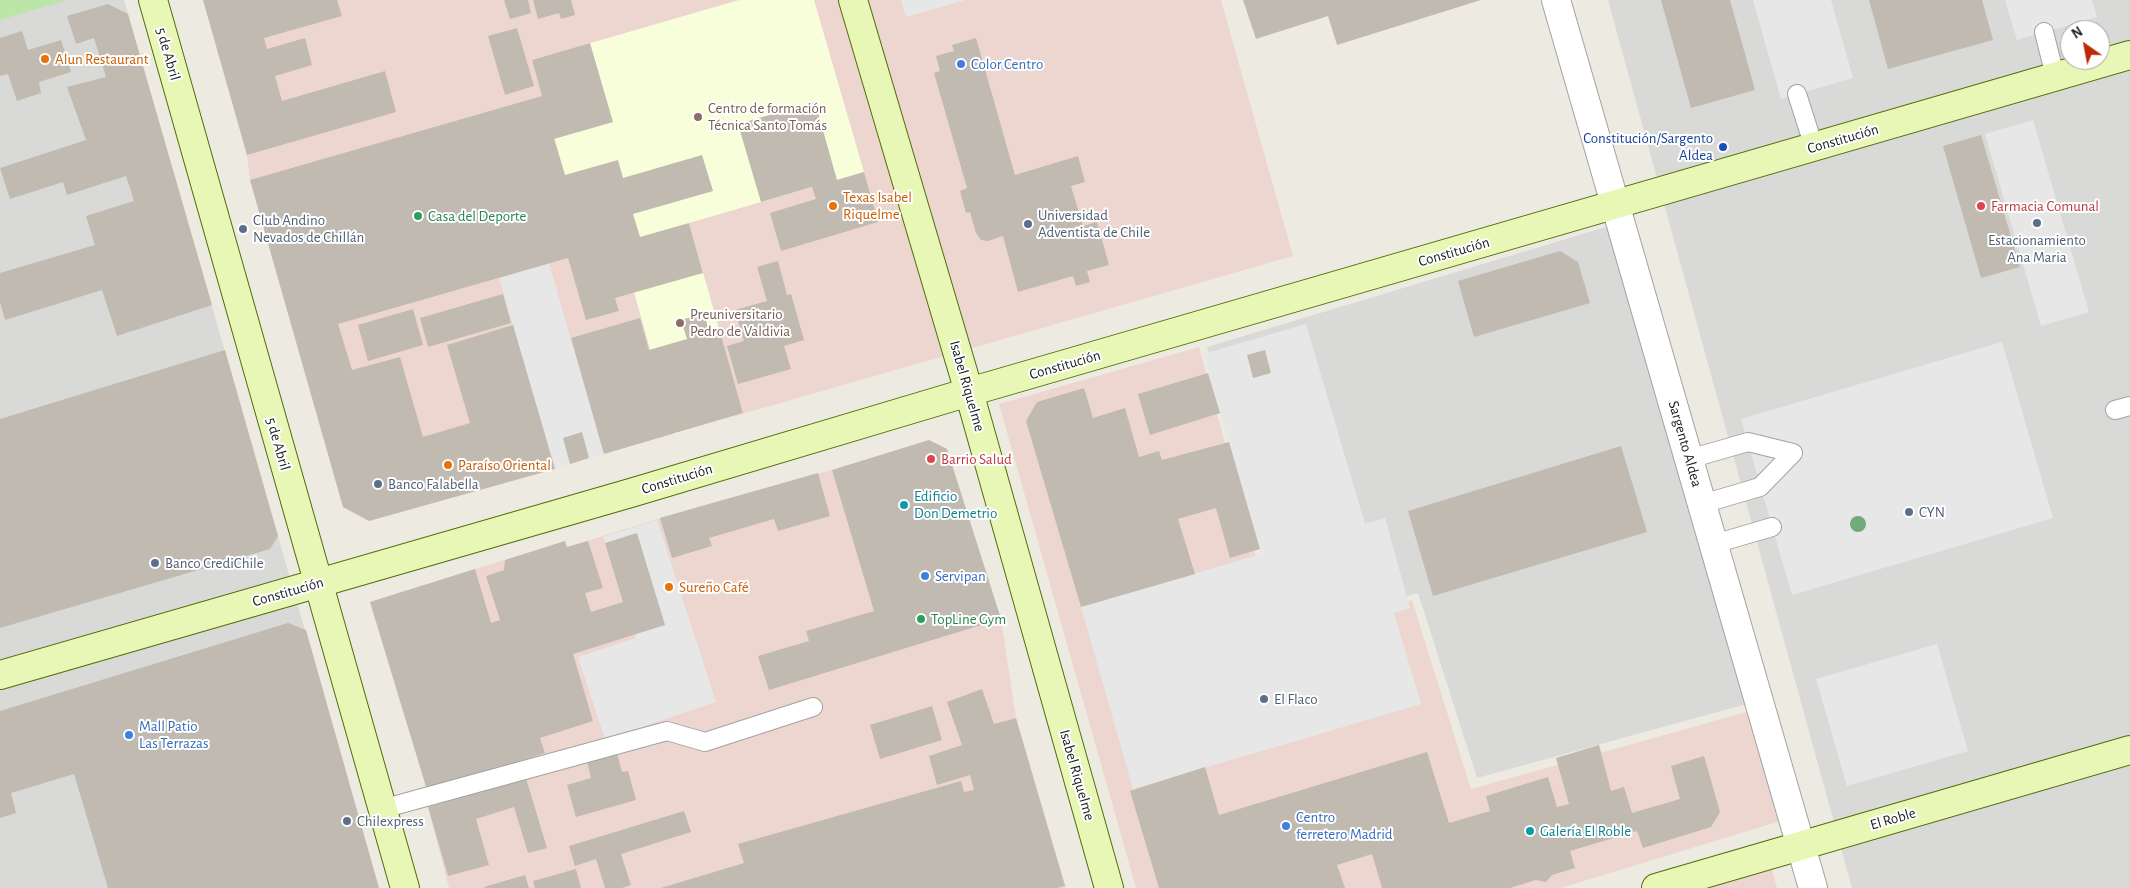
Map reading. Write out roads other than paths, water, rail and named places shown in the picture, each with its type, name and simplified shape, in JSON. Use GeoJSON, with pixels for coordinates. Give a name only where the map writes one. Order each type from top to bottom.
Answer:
{"type":"FeatureCollection","features":[{"type":"Feature","properties":{"kind":"street","name":"5 de Abril"},"geometry":{"type":"LineString","coordinates":[[152,0],[405,888]]}},
{"type":"Feature","properties":{"kind":"street","name":"Isabel Riquelme"},"geometry":{"type":"LineString","coordinates":[[854,0],[969,392],[1109,888]]}},
{"type":"Feature","properties":{"kind":"street","name":"Sargento Aldea"},"geometry":{"type":"LineString","coordinates":[[1556,0],[1813,888]]}},
{"type":"Feature","properties":{"kind":"street","name":"Constitución"},"geometry":{"type":"LineString","coordinates":[[0,675],[2130,55]]}},
{"type":"Feature","properties":{"kind":"street","name":"El Roble"},"geometry":{"type":"LineString","coordinates":[[1656,888],[2130,750]]}},
{"type":"Feature","properties":{"kind":"lane"},"geometry":{"type":"LineString","coordinates":[[2044,32],[2055,76]]}},
{"type":"Feature","properties":{"kind":"lane"},"geometry":{"type":"LineString","coordinates":[[1797,94],[1814,147]]}},
{"type":"Feature","properties":{"kind":"lane"},"geometry":{"type":"LineString","coordinates":[[1689,459],[1748,442],[1793,453],[1760,487],[1702,504]]}},
{"type":"Feature","properties":{"kind":"lane"},"geometry":{"type":"LineString","coordinates":[[1714,544],[1772,527]]}},
{"type":"Feature","properties":{"kind":"lane"},"geometry":{"type":"LineString","coordinates":[[382,809],[667,731],[705,742],[812,707]]}},
{"type":"Feature","properties":{"kind":"place","name":"Alun Restaurant"},"geometry":{"type":"Point","coordinates":[45,59]}},
{"type":"Feature","properties":{"kind":"place","name":"Color Centro"},"geometry":{"type":"Point","coordinates":[961,64]}},
{"type":"Feature","properties":{"kind":"place","name":"Centro de formación Técnica Santo Tomás"},"geometry":{"type":"Point","coordinates":[698,117]}},
{"type":"Feature","properties":{"kind":"place","name":"Constitución/Sargento Aldea"},"geometry":{"type":"Point","coordinates":[1723,147]}},
{"type":"Feature","properties":{"kind":"place","name":"Texas Isabel Riquelme"},"geometry":{"type":"Point","coordinates":[833,206]}},
{"type":"Feature","properties":{"kind":"place","name":"Farmacia Comunal"},"geometry":{"type":"Point","coordinates":[1981,206]}},
{"type":"Feature","properties":{"kind":"place","name":"Casa del Deporte"},"geometry":{"type":"Point","coordinates":[418,216]}},
{"type":"Feature","properties":{"kind":"place","name":"Estacionamiento Ana Maria"},"geometry":{"type":"Point","coordinates":[2037,223]}},
{"type":"Feature","properties":{"kind":"place","name":"Universidad Adventista de Chile"},"geometry":{"type":"Point","coordinates":[1028,224]}},
{"type":"Feature","properties":{"kind":"place","name":"Club Andino Nevados de Chillán"},"geometry":{"type":"Point","coordinates":[243,229]}},
{"type":"Feature","properties":{"kind":"place","name":"Preuniversitario Pedro de Valdivia"},"geometry":{"type":"Point","coordinates":[680,323]}},
{"type":"Feature","properties":{"kind":"place","name":"Barrio Salud"},"geometry":{"type":"Point","coordinates":[931,459]}},
{"type":"Feature","properties":{"kind":"place","name":"Paraíso Oriental"},"geometry":{"type":"Point","coordinates":[448,465]}},
{"type":"Feature","properties":{"kind":"place","name":"Banco Falabella"},"geometry":{"type":"Point","coordinates":[378,484]}},
{"type":"Feature","properties":{"kind":"place","name":"Edificio Don Demetrio"},"geometry":{"type":"Point","coordinates":[904,505]}},
{"type":"Feature","properties":{"kind":"place","name":"CYN"},"geometry":{"type":"Point","coordinates":[1909,512]}},
{"type":"Feature","properties":{"kind":"place","name":"Banco CrediChile"},"geometry":{"type":"Point","coordinates":[155,563]}},
{"type":"Feature","properties":{"kind":"place","name":"Servipan"},"geometry":{"type":"Point","coordinates":[925,576]}},
{"type":"Feature","properties":{"kind":"place","name":"Sureño Café"},"geometry":{"type":"Point","coordinates":[669,587]}},
{"type":"Feature","properties":{"kind":"place","name":"TopLine Gym"},"geometry":{"type":"Point","coordinates":[921,619]}},
{"type":"Feature","properties":{"kind":"place","name":"El Flaco"},"geometry":{"type":"Point","coordinates":[1264,699]}},
{"type":"Feature","properties":{"kind":"place","name":"Mall Patio Las Terrazas"},"geometry":{"type":"Point","coordinates":[129,735]}},
{"type":"Feature","properties":{"kind":"place","name":"Chilexpress"},"geometry":{"type":"Point","coordinates":[347,821]}},
{"type":"Feature","properties":{"kind":"place","name":"Centro ferretero Madrid"},"geometry":{"type":"Point","coordinates":[1286,826]}},
{"type":"Feature","properties":{"kind":"place","name":"Galería El Roble"},"geometry":{"type":"Point","coordinates":[1530,831]}}]}
